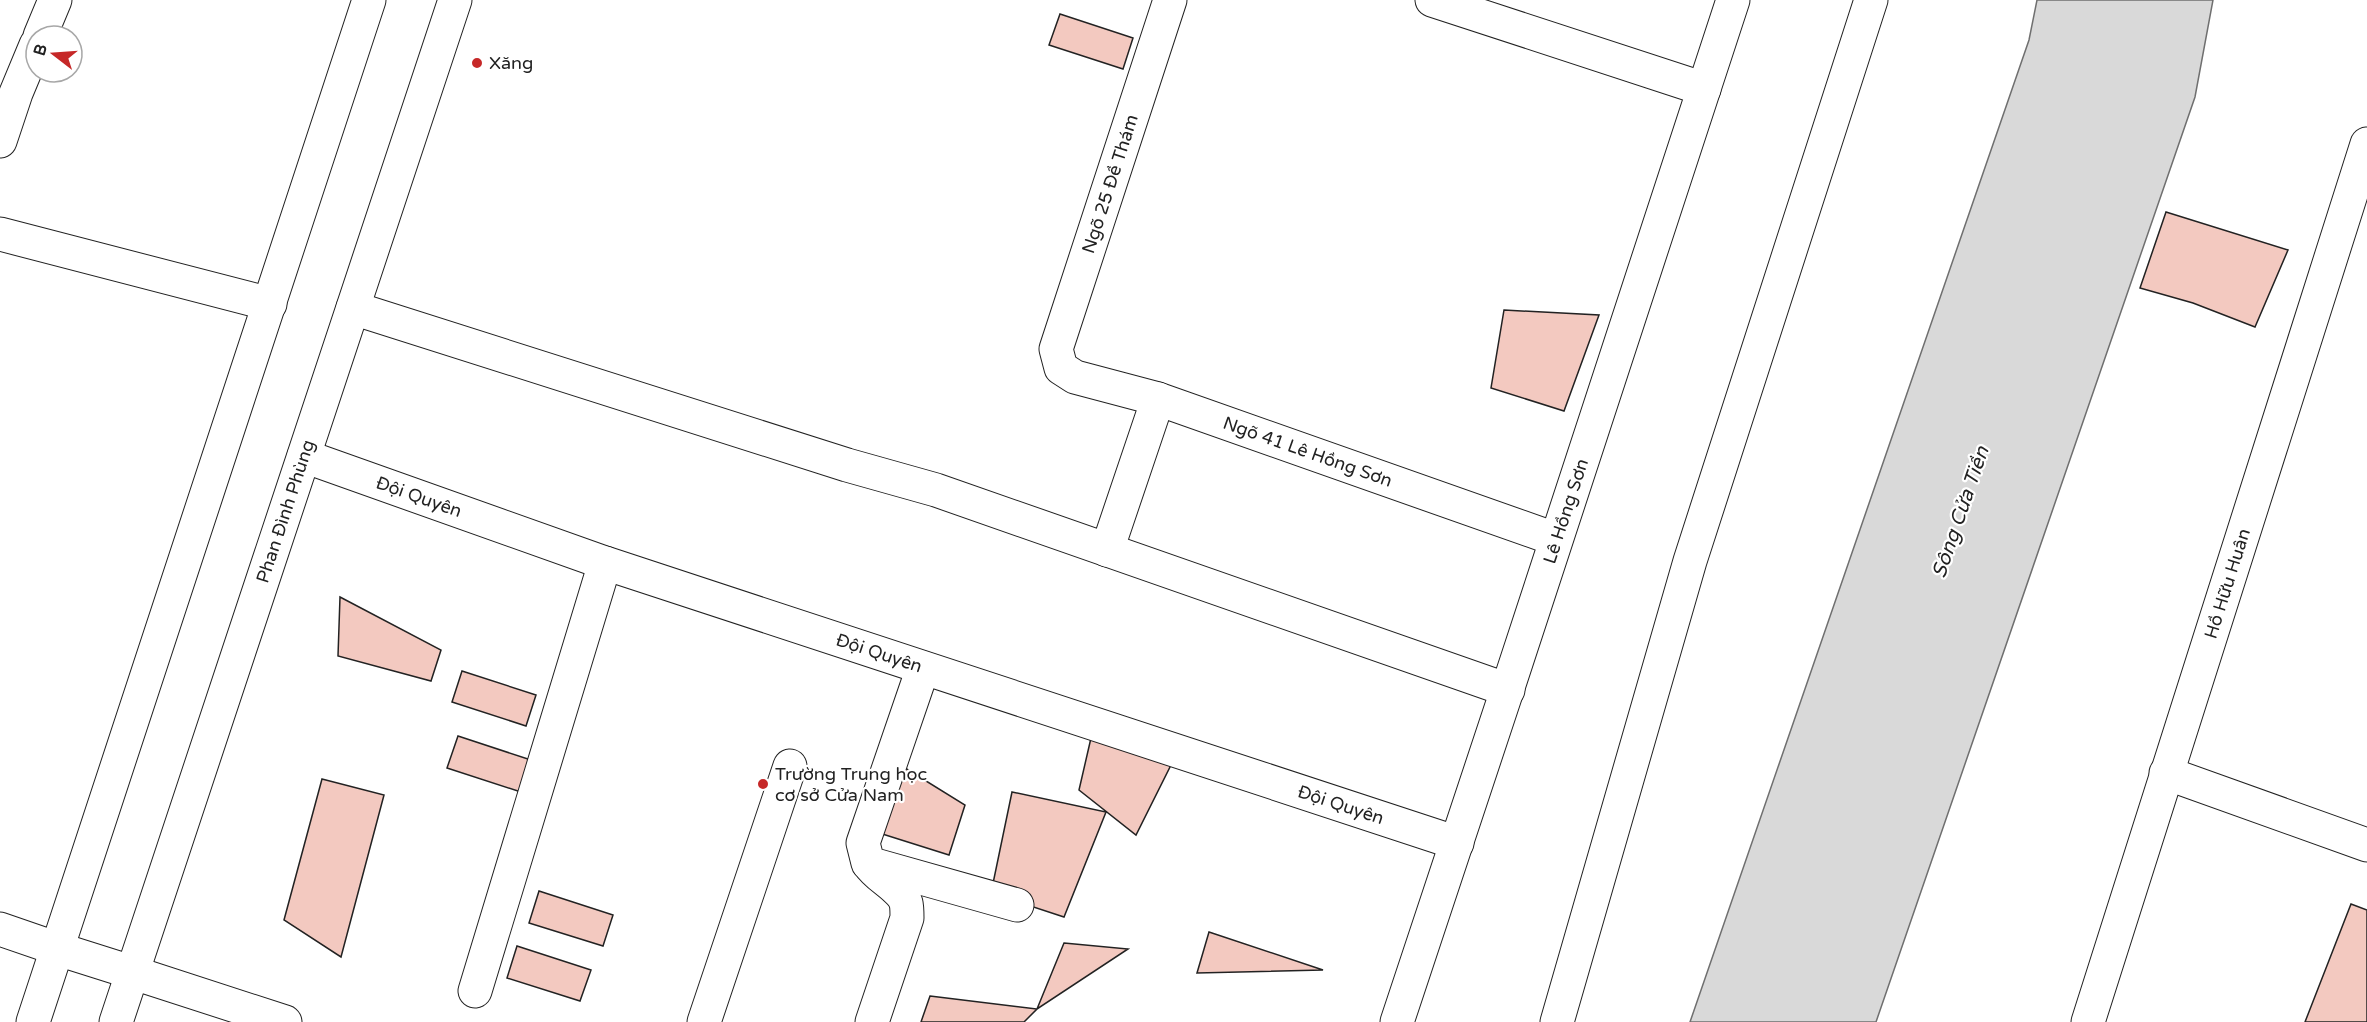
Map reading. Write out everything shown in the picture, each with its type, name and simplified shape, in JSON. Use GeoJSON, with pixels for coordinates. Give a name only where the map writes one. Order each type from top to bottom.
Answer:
{"type":"FeatureCollection","features":[{"type":"Feature","properties":{"kind":"main road"},"geometry":{"type":"LineString","coordinates":[[45,24],[55,0]]}},
{"type":"Feature","properties":{"kind":"main road"},"geometry":{"type":"LineString","coordinates":[[33,1022],[369,0]]}},
{"type":"Feature","properties":{"kind":"main road","name":"Phan Đình Phùng"},"geometry":{"type":"LineString","coordinates":[[116,1022],[455,0]]}},
{"type":"Feature","properties":{"kind":"main road","name":"Ngõ 25 Đề Thám"},"geometry":{"type":"LineString","coordinates":[[1061,368],[1056,349],[1170,0]]}},
{"type":"Feature","properties":{"kind":"main road"},"geometry":{"type":"LineString","coordinates":[[1432,0],[1704,89]]}},
{"type":"Feature","properties":{"kind":"main road","name":"Lê Hồng Sơn"},"geometry":{"type":"LineString","coordinates":[[1397,1022],[1733,0]]}},
{"type":"Feature","properties":{"kind":"main road"},"geometry":{"type":"LineString","coordinates":[[1557,1022],[1690,561],[1871,0]]}},
{"type":"Feature","properties":{"kind":"main road"},"geometry":{"type":"LineString","coordinates":[[0,141],[24,74]]}},
{"type":"Feature","properties":{"kind":"main road","name":"Hồ Hữu Huân"},"geometry":{"type":"LineString","coordinates":[[2088,1022],[2367,144]]}},
{"type":"Feature","properties":{"kind":"main road"},"geometry":{"type":"LineString","coordinates":[[0,234],[270,304]]}},
{"type":"Feature","properties":{"kind":"main road"},"geometry":{"type":"LineString","coordinates":[[353,308],[836,461],[936,490],[1508,690]]}},
{"type":"Feature","properties":{"kind":"main road","name":"Ngõ 41 Lê Hồng Sơn"},"geometry":{"type":"LineString","coordinates":[[1061,368],[1075,377],[1158,399],[1555,539]]}},
{"type":"Feature","properties":{"kind":"main road"},"geometry":{"type":"LineString","coordinates":[[1107,550],[1158,399]]}},
{"type":"Feature","properties":{"kind":"main road","name":"Đội Quyên"},"geometry":{"type":"LineString","coordinates":[[304,456],[605,563],[1457,843]]}},
{"type":"Feature","properties":{"kind":"main road"},"geometry":{"type":"LineString","coordinates":[[475,991],[605,563]]}},
{"type":"Feature","properties":{"kind":"main road"},"geometry":{"type":"LineString","coordinates":[[872,1022],[907,918],[906,902],[896,890],[875,874],[868,862],[863,843],[923,668]]}},
{"type":"Feature","properties":{"kind":"main road"},"geometry":{"type":"LineString","coordinates":[[704,1022],[790,766]]}},
{"type":"Feature","properties":{"kind":"main road"},"geometry":{"type":"LineString","coordinates":[[2166,773],[2367,845]]}},
{"type":"Feature","properties":{"kind":"main road"},"geometry":{"type":"LineString","coordinates":[[868,862],[1017,905]]}},
{"type":"Feature","properties":{"kind":"main road"},"geometry":{"type":"LineString","coordinates":[[0,929],[285,1022]]}},
{"type":"Feature","properties":{"kind":"water","name":"Sông Cửa Tiền"},"geometry":{"type":"Polygon","coordinates":[[[2037,0],[2213,0],[2195,97],[1876,1022],[1690,1022],[2029,40],[2037,0]]]}},
{"type":"Feature","properties":{"kind":"building"},"geometry":{"type":"Polygon","coordinates":[[[1060,14],[1133,38],[1123,69],[1049,45],[1060,14]]]}},
{"type":"Feature","properties":{"kind":"building"},"geometry":{"type":"Polygon","coordinates":[[[2166,212],[2288,250],[2255,327],[2193,303],[2140,288],[2166,212]]]}},
{"type":"Feature","properties":{"kind":"building"},"geometry":{"type":"Polygon","coordinates":[[[1504,310],[1599,315],[1564,411],[1491,388],[1504,310]]]}},
{"type":"Feature","properties":{"kind":"building"},"geometry":{"type":"Polygon","coordinates":[[[340,597],[441,650],[431,681],[338,656],[340,597]]]}},
{"type":"Feature","properties":{"kind":"building"},"geometry":{"type":"Polygon","coordinates":[[[462,671],[536,695],[526,726],[452,702],[462,671]]]}},
{"type":"Feature","properties":{"kind":"building"},"geometry":{"type":"Polygon","coordinates":[[[458,736],[531,760],[521,792],[447,768],[458,736]]]}},
{"type":"Feature","properties":{"kind":"building"},"geometry":{"type":"Polygon","coordinates":[[[1091,738],[1176,755],[1136,835],[1079,790],[1091,738]]]}},
{"type":"Feature","properties":{"kind":"building"},"geometry":{"type":"Polygon","coordinates":[[[897,763],[965,805],[949,855],[876,832],[897,763]]]}},
{"type":"Feature","properties":{"kind":"building"},"geometry":{"type":"Polygon","coordinates":[[[322,779],[384,795],[341,957],[284,920],[322,779]]]}},
{"type":"Feature","properties":{"kind":"building"},"geometry":{"type":"Polygon","coordinates":[[[1012,792],[1106,812],[1064,917],[991,893],[1012,792]]]}},
{"type":"Feature","properties":{"kind":"building"},"geometry":{"type":"Polygon","coordinates":[[[539,891],[613,915],[603,946],[529,923],[539,891]]]}},
{"type":"Feature","properties":{"kind":"building"},"geometry":{"type":"Polygon","coordinates":[[[2351,904],[2367,910],[2367,1022],[2305,1022],[2351,904]]]}},
{"type":"Feature","properties":{"kind":"building"},"geometry":{"type":"Polygon","coordinates":[[[1209,932],[1323,970],[1197,973],[1209,932]]]}},
{"type":"Feature","properties":{"kind":"building"},"geometry":{"type":"Polygon","coordinates":[[[1064,943],[1128,949],[1037,1009],[1064,943]]]}},
{"type":"Feature","properties":{"kind":"building"},"geometry":{"type":"Polygon","coordinates":[[[517,946],[591,970],[580,1001],[507,978],[517,946]]]}},
{"type":"Feature","properties":{"kind":"building"},"geometry":{"type":"Polygon","coordinates":[[[930,996],[1037,1009],[1024,1022],[921,1022],[930,996]]]}},
{"type":"Feature","properties":{"kind":"place","name":"Xăng"},"geometry":{"type":"Point","coordinates":[477,63]}},
{"type":"Feature","properties":{"kind":"place","name":"Trường Trung học cơ sở Cửa Nam"},"geometry":{"type":"Point","coordinates":[763,784]}}]}
